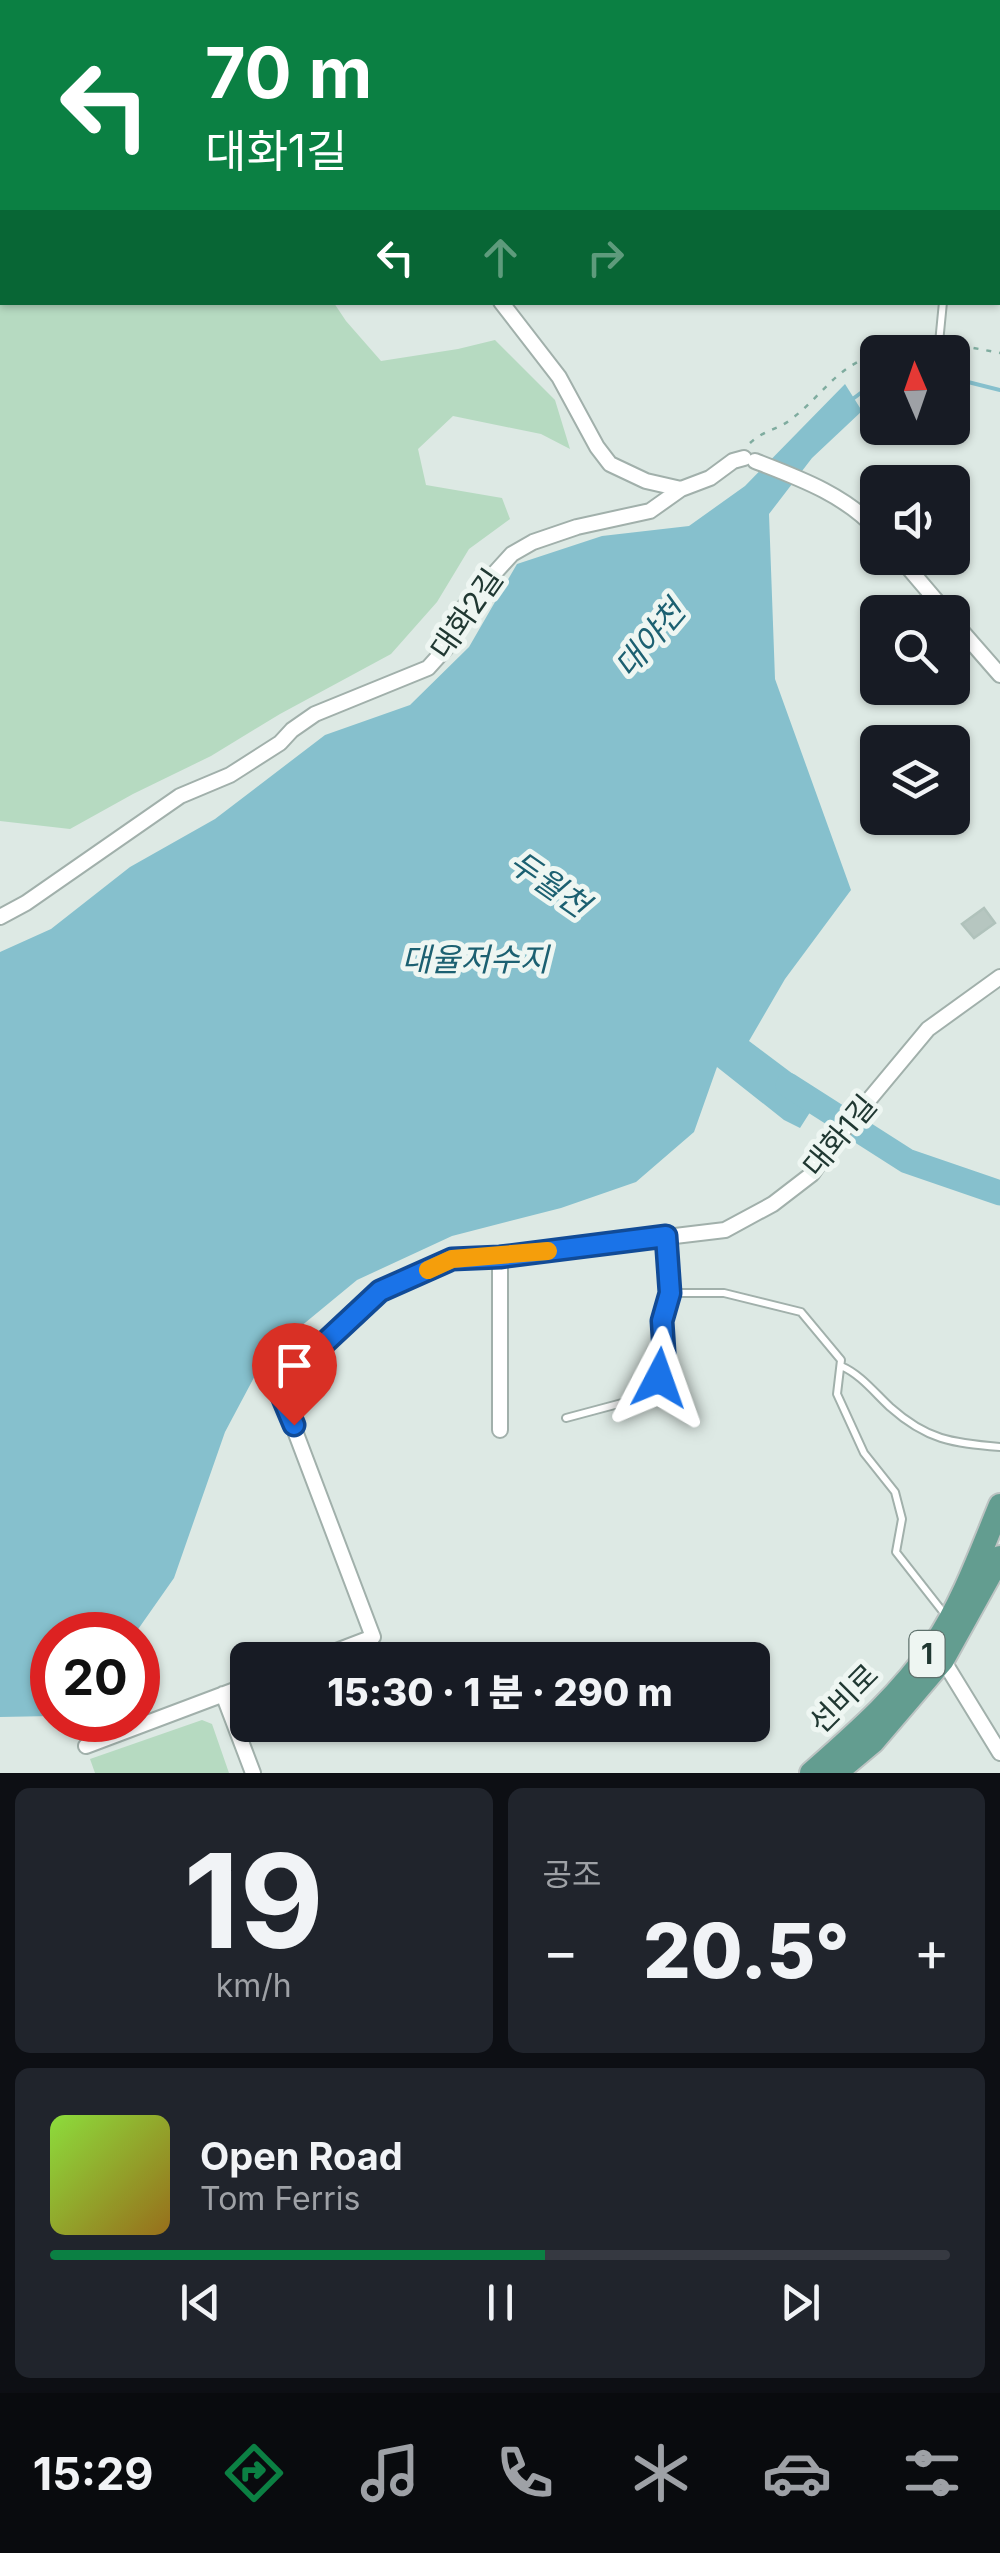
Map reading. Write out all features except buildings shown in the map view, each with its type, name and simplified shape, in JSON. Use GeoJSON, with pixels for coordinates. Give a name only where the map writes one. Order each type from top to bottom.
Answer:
{"type":"FeatureCollection","features":[{"type":"Feature","properties":{"kind":"main road","name":"선비로"},"geometry":{"type":"LineString","coordinates":[[811,1773],[861,1728],[934,1645],[1000,1506]]}},
{"type":"Feature","properties":{"kind":"main road","name":"선비로"},"geometry":{"type":"LineString","coordinates":[[836,1773],[873,1742],[944,1660],[1000,1557]]}},
{"type":"Feature","properties":{"kind":"street"},"geometry":{"type":"LineString","coordinates":[[503,305],[559,377],[610,464],[646,481],[681,488]]}},
{"type":"Feature","properties":{"kind":"street"},"geometry":{"type":"LineString","coordinates":[[750,460],[812,483],[860,513]]}},
{"type":"Feature","properties":{"kind":"street","name":"대화2길"},"geometry":{"type":"LineString","coordinates":[[0,918],[180,796],[230,775],[280,743],[315,714],[428,668],[446,648],[463,608],[512,554],[577,526],[650,510],[681,488],[710,478],[734,461],[750,460]]}},
{"type":"Feature","properties":{"kind":"street"},"geometry":{"type":"LineString","coordinates":[[914,575],[932,595]]}},
{"type":"Feature","properties":{"kind":"street"},"geometry":{"type":"LineString","coordinates":[[970,641],[1000,675]]}},
{"type":"Feature","properties":{"kind":"street","name":"대화1길"},"geometry":{"type":"LineString","coordinates":[[360,1642],[373,1637],[281,1394],[288,1377],[380,1291],[452,1259],[500,1257],[725,1230],[772,1204],[812,1174],[833,1143],[928,1030],[1000,977]]}},
{"type":"Feature","properties":{"kind":"street"},"geometry":{"type":"LineString","coordinates":[[500,1257],[500,1430]]}},
{"type":"Feature","properties":{"kind":"street"},"geometry":{"type":"LineString","coordinates":[[944,1660],[1000,1754]]}},
{"type":"Feature","properties":{"kind":"street"},"geometry":{"type":"LineString","coordinates":[[86,1746],[230,1691]]}},
{"type":"Feature","properties":{"kind":"street"},"geometry":{"type":"LineString","coordinates":[[223,1694],[254,1773]]}},
{"type":"Feature","properties":{"kind":"lane"},"geometry":{"type":"LineString","coordinates":[[940,335],[943,305]]}},
{"type":"Feature","properties":{"kind":"lane"},"geometry":{"type":"LineString","coordinates":[[566,1418],[637,1399],[655,1390],[664,1352],[662,1321],[670,1293],[666,1236]]}},
{"type":"Feature","properties":{"kind":"lane"},"geometry":{"type":"LineString","coordinates":[[670,1293],[724,1294],[802,1312],[830,1344],[842,1360],[837,1394],[864,1453],[895,1492],[902,1520],[896,1552],[948,1619]]}},
{"type":"Feature","properties":{"kind":"lane"},"geometry":{"type":"LineString","coordinates":[[840,1366],[852,1370],[895,1411],[931,1437],[1000,1448]]}},
{"type":"Feature","properties":{"kind":"path"},"geometry":{"type":"LineString","coordinates":[[750,460],[750,442],[764,431],[788,422],[833,378],[860,362]]}},
{"type":"Feature","properties":{"kind":"green space"},"geometry":{"type":"Polygon","coordinates":[[[0,305],[335,305],[381,361],[495,340],[555,400],[570,449],[541,434],[453,416],[418,449],[426,485],[502,498],[510,519],[469,549],[437,602],[391,654],[211,756],[70,829],[0,821],[0,305]]]}},
{"type":"Feature","properties":{"kind":"green space"},"geometry":{"type":"Polygon","coordinates":[[[202,1720],[212,1724],[229,1773],[95,1773],[90,1759],[139,1742],[160,1742],[160,1735],[202,1720]]]}},
{"type":"Feature","properties":{"kind":"water","name":"대율저수지"},"geometry":{"type":"Polygon","coordinates":[[[845,384],[860,413],[812,458],[769,514],[775,679],[851,890],[785,979],[749,1041],[821,1095],[800,1128],[784,1120],[717,1067],[694,1132],[636,1182],[561,1208],[452,1236],[357,1280],[266,1355],[225,1432],[174,1578],[150,1612],[30,1612],[30,1716],[0,1717],[0,952],[51,929],[130,867],[215,819],[325,735],[410,705],[469,647],[517,564],[602,536],[689,526],[745,486],[845,384]]]}},
{"type":"Feature","properties":{"kind":"waterway","name":"대야천"},"geometry":{"type":"LineString","coordinates":[[970,382],[1000,390]]}},
{"type":"Feature","properties":{"kind":"waterway","name":"대야천"},"geometry":{"type":"LineString","coordinates":[[850,401],[860,394]]}},
{"type":"Feature","properties":{"kind":"waterway","name":"두월천"},"geometry":{"type":"LineString","coordinates":[[788,1085],[907,1161],[1000,1193]]}},
{"type":"Feature","properties":{"kind":"slow traffic"},"geometry":{"type":"LineString","coordinates":[[428,1270],[452,1259],[548,1251]]}},
{"type":"Feature","properties":{"kind":"route"},"geometry":{"type":"LineString","coordinates":[[294,1425],[281,1394],[288,1377],[380,1291],[452,1259],[500,1257],[666,1236],[670,1293],[662,1321],[664,1352],[659,1378]]}}]}
